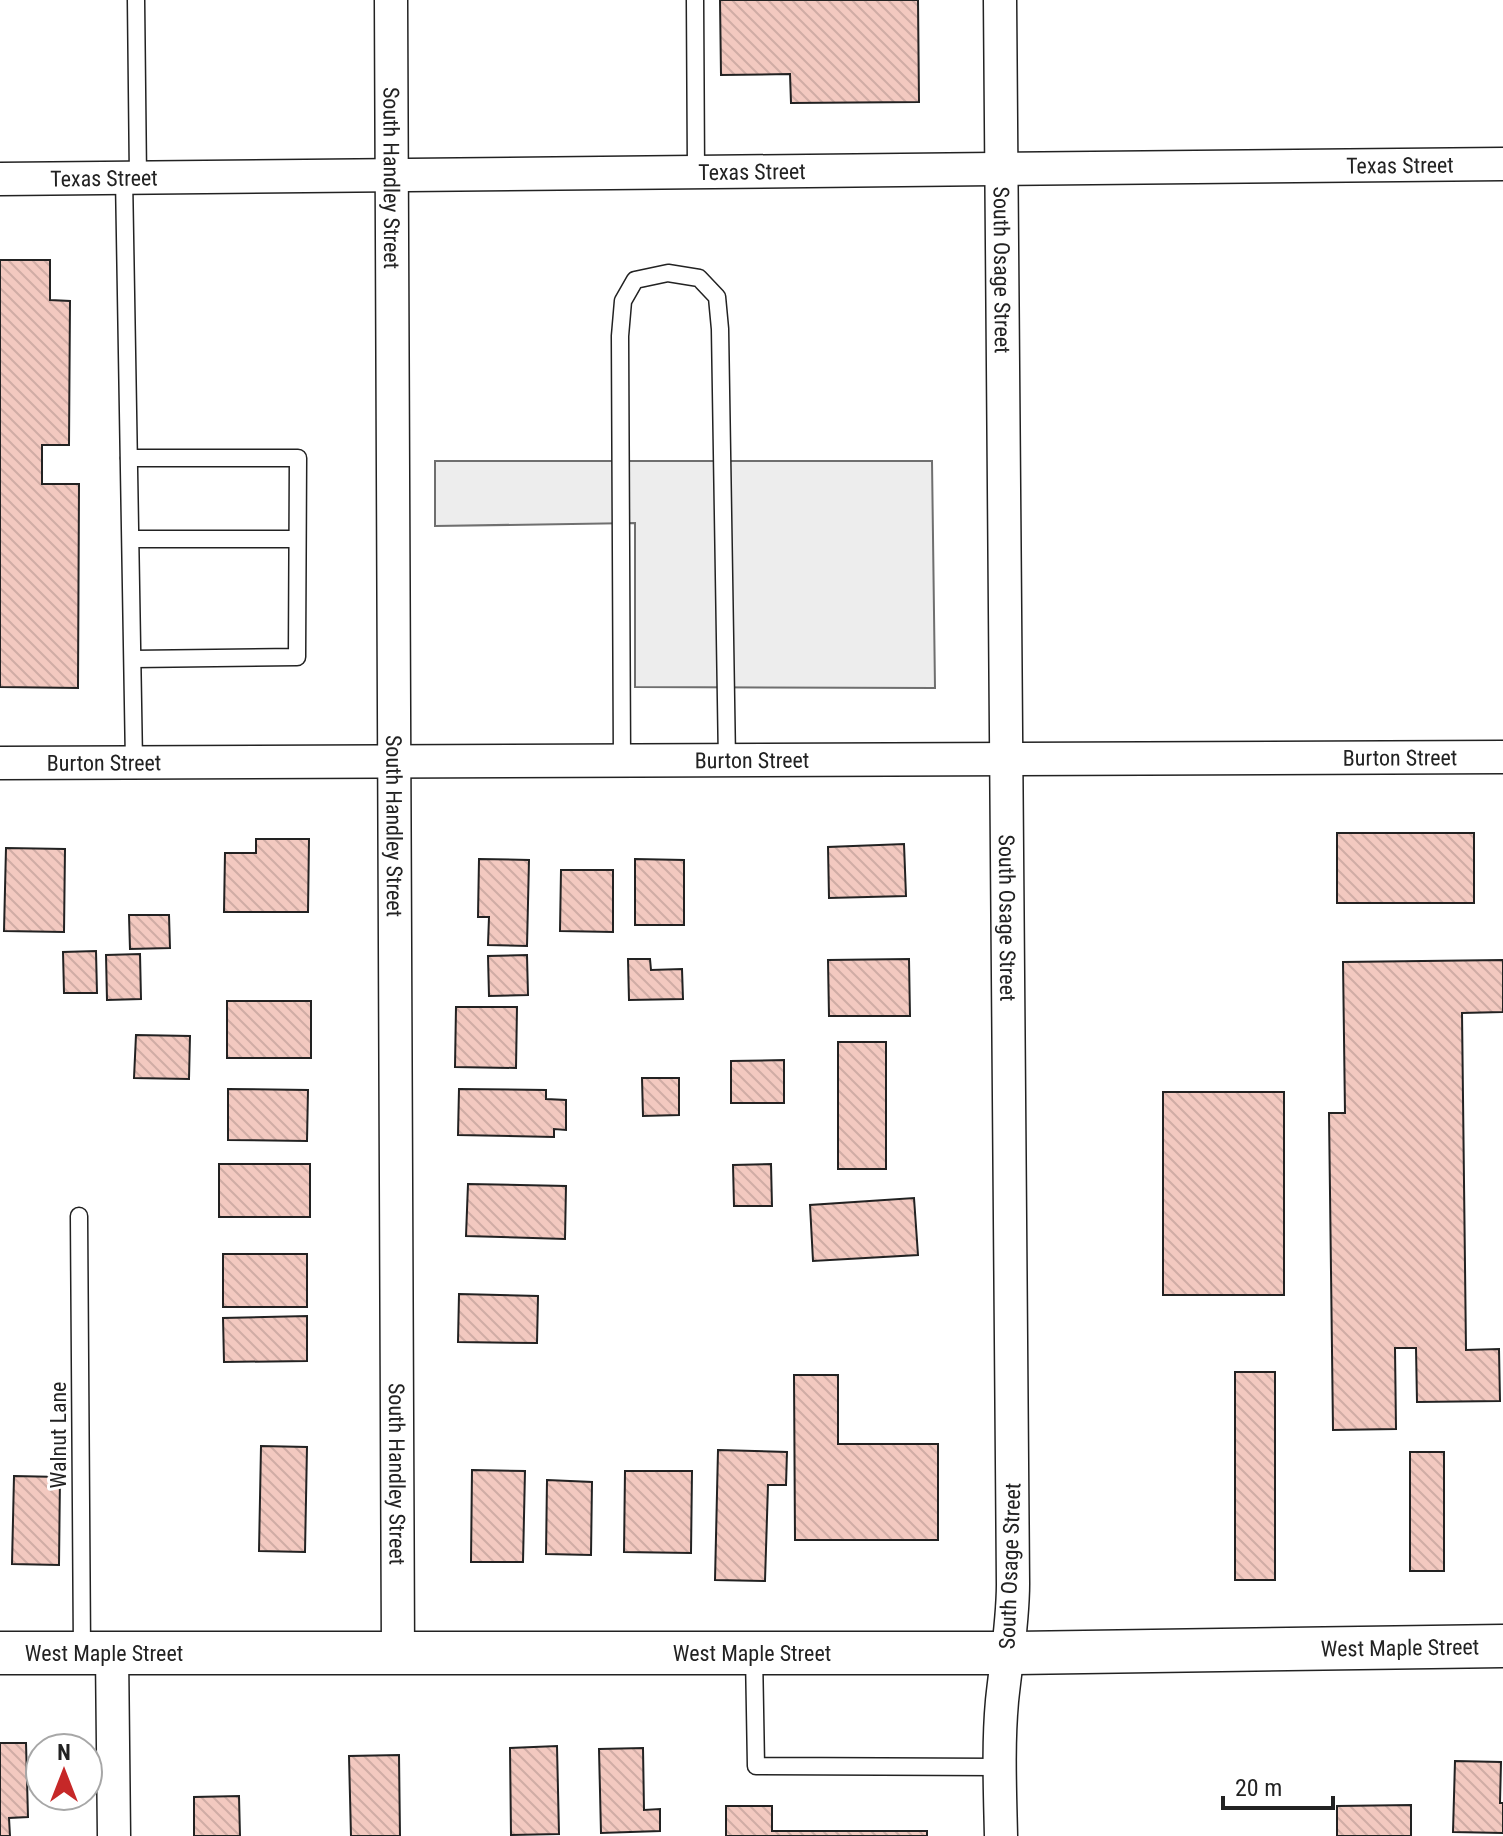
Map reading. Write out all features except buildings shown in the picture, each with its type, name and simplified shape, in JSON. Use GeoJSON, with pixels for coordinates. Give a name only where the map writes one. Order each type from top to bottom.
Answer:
{"type":"FeatureCollection","features":[{"type":"Feature","properties":{"kind":"street","name":"South Handley Street"},"geometry":{"type":"LineString","coordinates":[[391,0],[398,1653]]}},
{"type":"Feature","properties":{"kind":"street","name":"South Osage Street"},"geometry":{"type":"LineString","coordinates":[[1000,0],[1013,1568],[1013,1610],[1002,1703],[1001,1836]]}},
{"type":"Feature","properties":{"kind":"street","name":"Texas Street"},"geometry":{"type":"LineString","coordinates":[[0,179],[1503,164]]}},
{"type":"Feature","properties":{"kind":"street","name":"Burton Street"},"geometry":{"type":"LineString","coordinates":[[0,763],[1503,757]]}},
{"type":"Feature","properties":{"kind":"street","name":"West Maple Street"},"geometry":{"type":"LineString","coordinates":[[0,1653],[1008,1653],[1503,1646]]}},
{"type":"Feature","properties":{"kind":"street"},"geometry":{"type":"LineString","coordinates":[[97,1653],[114,1836]]}},
{"type":"Feature","properties":{"kind":"lane"},"geometry":{"type":"LineString","coordinates":[[134,762],[129,458],[136,0]]}},
{"type":"Feature","properties":{"kind":"lane"},"geometry":{"type":"LineString","coordinates":[[695,0],[696,171]]}},
{"type":"Feature","properties":{"kind":"lane"},"geometry":{"type":"LineString","coordinates":[[622,761],[620,336],[623,301],[635,280],[668,273],[699,278],[717,297],[727,761]]}},
{"type":"Feature","properties":{"kind":"lane"},"geometry":{"type":"LineString","coordinates":[[129,458],[298,458],[297,657],[133,659]]}},
{"type":"Feature","properties":{"kind":"lane"},"geometry":{"type":"LineString","coordinates":[[131,539],[297,539]]}},
{"type":"Feature","properties":{"kind":"lane","name":"Walnut Lane"},"geometry":{"type":"LineString","coordinates":[[79,1216],[97,1653]]}},
{"type":"Feature","properties":{"kind":"lane"},"geometry":{"type":"LineString","coordinates":[[754,1653],[756,1766],[1000,1767]]}},
{"type":"Feature","properties":{"kind":"shaded area"},"geometry":{"type":"Polygon","coordinates":[[[435,461],[932,461],[935,688],[635,687],[635,523],[435,526],[435,461]]]}}]}
